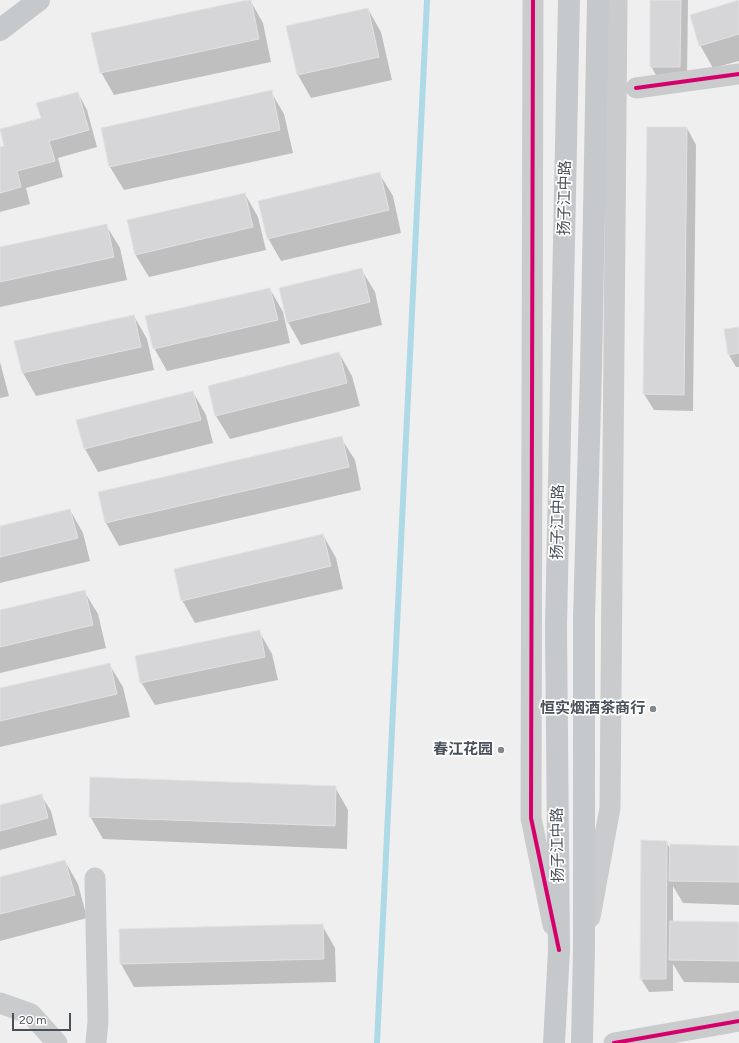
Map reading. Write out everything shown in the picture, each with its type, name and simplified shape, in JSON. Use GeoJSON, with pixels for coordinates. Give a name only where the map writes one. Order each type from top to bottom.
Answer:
{"type":"FeatureCollection","features":[{"type":"Feature","properties":{"kind":"main road"},"geometry":{"type":"LineString","coordinates":[[0,30],[39,0]]}},
{"type":"Feature","properties":{"kind":"main road","name":"扬子江中路"},"geometry":{"type":"LineString","coordinates":[[554,1043],[559,950],[556,627],[560,373],[569,0]]}},
{"type":"Feature","properties":{"kind":"main road","name":"扬子江中路"},"geometry":{"type":"LineString","coordinates":[[582,1043],[584,947],[584,618],[591,370],[598,0]]}},
{"type":"Feature","properties":{"kind":"street"},"geometry":{"type":"LineString","coordinates":[[533,0],[531,818],[559,950]]}},
{"type":"Feature","properties":{"kind":"street"},"geometry":{"type":"LineString","coordinates":[[584,947],[610,808],[617,0]]}},
{"type":"Feature","properties":{"kind":"street"},"geometry":{"type":"LineString","coordinates":[[636,88],[739,74]]}},
{"type":"Feature","properties":{"kind":"street"},"geometry":{"type":"LineString","coordinates":[[95,878],[98,1021],[96,1043]]}},
{"type":"Feature","properties":{"kind":"street"},"geometry":{"type":"LineString","coordinates":[[0,1003],[31,1014],[57,1043]]}},
{"type":"Feature","properties":{"kind":"street"},"geometry":{"type":"LineString","coordinates":[[614,1043],[739,1021]]}},
{"type":"Feature","properties":{"kind":"building"},"geometry":{"type":"Polygon","coordinates":[[[251,0],[259,39],[100,73],[91,33],[251,0]]]}},
{"type":"Feature","properties":{"kind":"building"},"geometry":{"type":"Polygon","coordinates":[[[650,0],[681,0],[680,67],[650,67],[650,0]]]}},
{"type":"Feature","properties":{"kind":"building"},"geometry":{"type":"Polygon","coordinates":[[[739,0],[739,34],[699,46],[690,15],[739,0]]]}},
{"type":"Feature","properties":{"kind":"building"},"geometry":{"type":"Polygon","coordinates":[[[368,8],[379,57],[297,75],[286,26],[368,8]]]}},
{"type":"Feature","properties":{"kind":"building"},"geometry":{"type":"Polygon","coordinates":[[[272,90],[280,130],[109,167],[101,128],[272,90]]]}},
{"type":"Feature","properties":{"kind":"building"},"geometry":{"type":"Polygon","coordinates":[[[78,92],[89,130],[49,141],[55,161],[17,171],[21,187],[0,193],[0,147],[4,146],[0,129],[41,118],[36,103],[78,92]]]}},
{"type":"Feature","properties":{"kind":"building"},"geometry":{"type":"Polygon","coordinates":[[[647,127],[687,127],[684,395],[643,394],[647,127]]]}},
{"type":"Feature","properties":{"kind":"building"},"geometry":{"type":"Polygon","coordinates":[[[380,172],[389,210],[267,239],[258,201],[380,172]]]}},
{"type":"Feature","properties":{"kind":"building"},"geometry":{"type":"Polygon","coordinates":[[[245,193],[253,227],[135,255],[127,220],[245,193]]]}},
{"type":"Feature","properties":{"kind":"building"},"geometry":{"type":"Polygon","coordinates":[[[107,224],[114,257],[0,282],[0,247],[107,224]]]}},
{"type":"Feature","properties":{"kind":"building"},"geometry":{"type":"Polygon","coordinates":[[[362,268],[370,302],[287,322],[279,288],[362,268]]]}},
{"type":"Feature","properties":{"kind":"building"},"geometry":{"type":"Polygon","coordinates":[[[270,288],[278,320],[153,349],[145,316],[270,288]]]}},
{"type":"Feature","properties":{"kind":"building"},"geometry":{"type":"Polygon","coordinates":[[[134,315],[141,347],[22,373],[14,341],[134,315]]]}},
{"type":"Feature","properties":{"kind":"building"},"geometry":{"type":"Polygon","coordinates":[[[739,327],[739,353],[728,355],[724,329],[739,327]]]}},
{"type":"Feature","properties":{"kind":"building"},"geometry":{"type":"Polygon","coordinates":[[[339,352],[347,383],[215,416],[208,386],[339,352]]]}},
{"type":"Feature","properties":{"kind":"building"},"geometry":{"type":"Polygon","coordinates":[[[193,391],[201,420],[84,449],[76,420],[193,391]]]}},
{"type":"Feature","properties":{"kind":"building"},"geometry":{"type":"Polygon","coordinates":[[[342,436],[349,467],[105,523],[98,492],[342,436]]]}},
{"type":"Feature","properties":{"kind":"building"},"geometry":{"type":"Polygon","coordinates":[[[70,509],[78,538],[0,557],[0,526],[70,509]]]}},
{"type":"Feature","properties":{"kind":"building"},"geometry":{"type":"Polygon","coordinates":[[[323,534],[331,566],[181,601],[174,569],[323,534]]]}},
{"type":"Feature","properties":{"kind":"building"},"geometry":{"type":"Polygon","coordinates":[[[85,590],[93,625],[0,647],[0,610],[85,590]]]}},
{"type":"Feature","properties":{"kind":"building"},"geometry":{"type":"Polygon","coordinates":[[[260,630],[265,657],[140,683],[135,656],[260,630]]]}},
{"type":"Feature","properties":{"kind":"building"},"geometry":{"type":"Polygon","coordinates":[[[110,663],[117,694],[0,721],[0,688],[110,663]]]}},
{"type":"Feature","properties":{"kind":"building"},"geometry":{"type":"Polygon","coordinates":[[[90,777],[336,786],[335,826],[89,817],[90,777]]]}},
{"type":"Feature","properties":{"kind":"building"},"geometry":{"type":"Polygon","coordinates":[[[42,794],[48,818],[0,831],[0,805],[42,794]]]}},
{"type":"Feature","properties":{"kind":"building"},"geometry":{"type":"Polygon","coordinates":[[[641,840],[667,841],[666,979],[640,979],[641,840]]]}},
{"type":"Feature","properties":{"kind":"building"},"geometry":{"type":"Polygon","coordinates":[[[670,844],[739,846],[739,882],[669,881],[670,844]]]}},
{"type":"Feature","properties":{"kind":"building"},"geometry":{"type":"Polygon","coordinates":[[[65,860],[75,895],[0,914],[0,877],[65,860]]]}},
{"type":"Feature","properties":{"kind":"building"},"geometry":{"type":"Polygon","coordinates":[[[670,921],[739,922],[739,961],[669,960],[670,921]]]}},
{"type":"Feature","properties":{"kind":"building"},"geometry":{"type":"Polygon","coordinates":[[[323,924],[324,959],[120,964],[119,929],[323,924]]]}},
{"type":"Feature","properties":{"kind":"waterway"},"geometry":{"type":"LineString","coordinates":[[377,1043],[427,0]]}},
{"type":"Feature","properties":{"kind":"cycle path"},"geometry":{"type":"LineString","coordinates":[[533,0],[531,818],[559,950]]}},
{"type":"Feature","properties":{"kind":"cycle path"},"geometry":{"type":"LineString","coordinates":[[636,88],[739,74]]}},
{"type":"Feature","properties":{"kind":"cycle path"},"geometry":{"type":"LineString","coordinates":[[614,1043],[739,1021]]}},
{"type":"Feature","properties":{"kind":"place","name":"恒实烟酒茶商行"},"geometry":{"type":"Point","coordinates":[653,709]}},
{"type":"Feature","properties":{"kind":"place","name":"春江花园"},"geometry":{"type":"Point","coordinates":[501,750]}}]}
